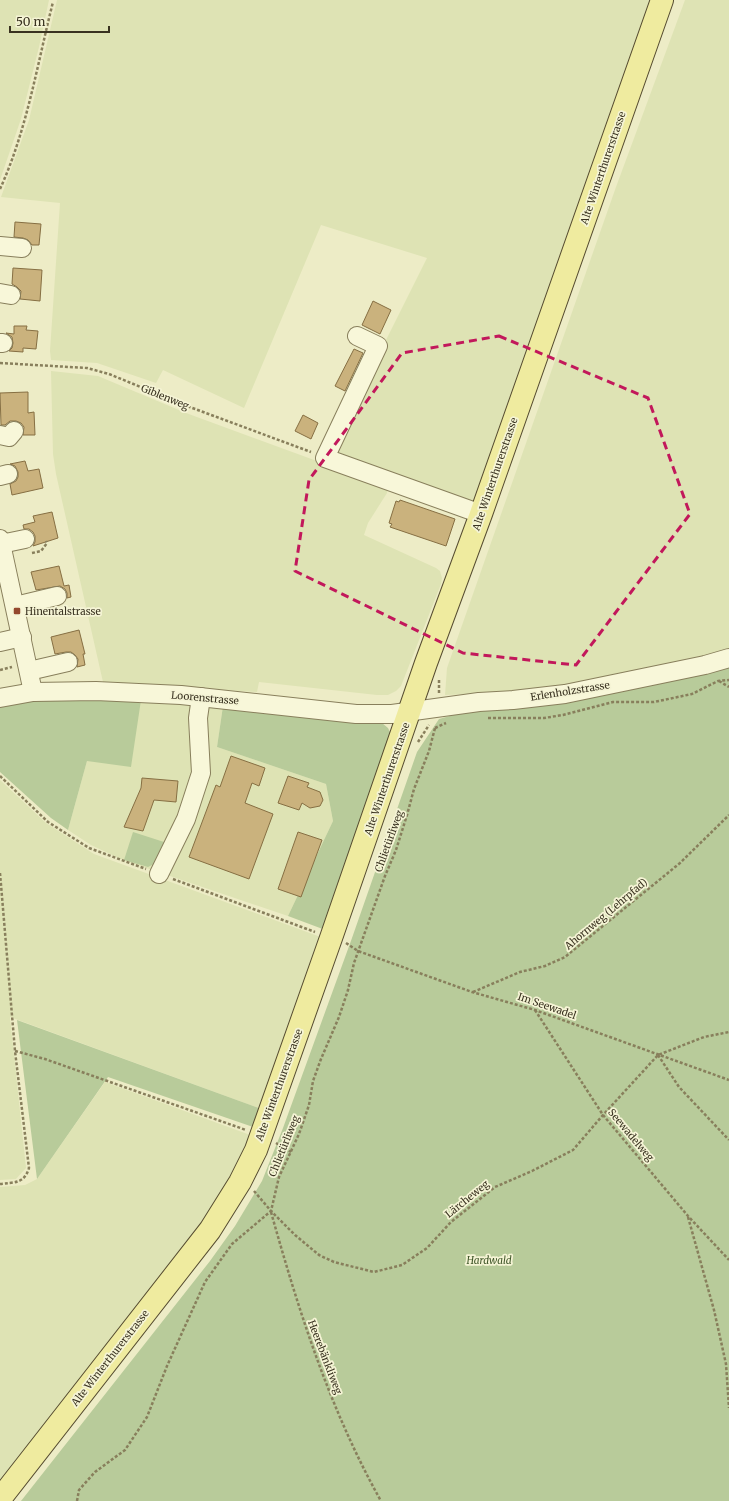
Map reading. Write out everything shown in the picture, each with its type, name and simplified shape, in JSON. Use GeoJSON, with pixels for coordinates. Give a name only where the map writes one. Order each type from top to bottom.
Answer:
{"type":"FeatureCollection","features":[{"type":"Feature","properties":{"kind":"main road","name":"Alte Winterthurerstrasse"},"geometry":{"type":"LineString","coordinates":[[0,1499],[210,1230],[240,1182],[262,1135],[662,0]]}},
{"type":"Feature","properties":{"kind":"street"},"geometry":{"type":"LineString","coordinates":[[0,246],[22,248]]}},
{"type":"Feature","properties":{"kind":"street"},"geometry":{"type":"LineString","coordinates":[[357,336],[378,346],[325,458],[481,514]]}},
{"type":"Feature","properties":{"kind":"street"},"geometry":{"type":"LineString","coordinates":[[25,539],[1,541],[3,569],[15,606],[22,637],[23,669],[33,692]]}},
{"type":"Feature","properties":{"kind":"street"},"geometry":{"type":"LineString","coordinates":[[15,606],[57,596]]}},
{"type":"Feature","properties":{"kind":"street"},"geometry":{"type":"LineString","coordinates":[[0,642],[22,637]]}},
{"type":"Feature","properties":{"kind":"street","name":"Erlenholzstrasse"},"geometry":{"type":"LineString","coordinates":[[410,712],[479,702],[565,694],[729,658]]}},
{"type":"Feature","properties":{"kind":"street"},"geometry":{"type":"LineString","coordinates":[[23,669],[68,662]]}},
{"type":"Feature","properties":{"kind":"street","name":"Loorenstrasse"},"geometry":{"type":"LineString","coordinates":[[0,698],[33,692],[96,691],[201,697],[356,714],[392,714],[410,712]]}},
{"type":"Feature","properties":{"kind":"street"},"geometry":{"type":"LineString","coordinates":[[159,874],[186,820],[201,773],[198,718],[201,697]]}},
{"type":"Feature","properties":{"kind":"path"},"geometry":{"type":"LineString","coordinates":[[0,189],[9,169],[25,119],[53,2]]}},
{"type":"Feature","properties":{"kind":"path","name":"Giblenweg"},"geometry":{"type":"LineString","coordinates":[[0,363],[87,368],[109,374],[187,406],[325,458]]}},
{"type":"Feature","properties":{"kind":"path"},"geometry":{"type":"LineString","coordinates":[[0,670],[23,669]]}},
{"type":"Feature","properties":{"kind":"path"},"geometry":{"type":"LineString","coordinates":[[482,718],[544,718],[563,715],[613,702],[654,702],[692,694],[718,681],[729,680]]}},
{"type":"Feature","properties":{"kind":"path","name":"Chlietürliweg"},"geometry":{"type":"LineString","coordinates":[[271,1212],[279,1177],[299,1134],[309,1105],[313,1081],[339,1017],[348,990],[354,963],[385,876],[396,850],[414,789],[429,751],[435,728],[449,722]]}},
{"type":"Feature","properties":{"kind":"path","name":"Ahornweg (Lehrpfad)"},"geometry":{"type":"LineString","coordinates":[[472,992],[520,972],[545,966],[565,957],[680,863],[729,814]]}},
{"type":"Feature","properties":{"kind":"path"},"geometry":{"type":"LineString","coordinates":[[0,873],[15,1051],[29,1168],[26,1176],[18,1182],[0,1184]]}},
{"type":"Feature","properties":{"kind":"path","name":"Im Seewadel"},"geometry":{"type":"LineString","coordinates":[[358,951],[472,992],[535,1010],[729,1080]]}},
{"type":"Feature","properties":{"kind":"path","name":"Seewadelweg"},"geometry":{"type":"LineString","coordinates":[[535,1010],[603,1115],[688,1216],[729,1260]]}},
{"type":"Feature","properties":{"kind":"path"},"geometry":{"type":"LineString","coordinates":[[729,1032],[704,1037],[658,1055],[678,1087],[729,1140]]}},
{"type":"Feature","properties":{"kind":"path"},"geometry":{"type":"LineString","coordinates":[[15,1051],[45,1059],[262,1135]]}},
{"type":"Feature","properties":{"kind":"path","name":"Lärcheweg"},"geometry":{"type":"LineString","coordinates":[[240,1182],[252,1190],[271,1212],[319,1255],[334,1262],[374,1272],[402,1265],[427,1248],[451,1222],[495,1187],[532,1171],[573,1150],[658,1055]]}},
{"type":"Feature","properties":{"kind":"path"},"geometry":{"type":"LineString","coordinates":[[77,1501],[79,1490],[95,1472],[125,1450],[147,1417],[167,1366],[205,1282],[232,1244],[271,1212]]}},
{"type":"Feature","properties":{"kind":"path","name":"Heerebänkliweg"},"geometry":{"type":"LineString","coordinates":[[271,1212],[302,1317],[321,1372],[361,1466],[381,1501]]}},
{"type":"Feature","properties":{"kind":"path"},"geometry":{"type":"LineString","coordinates":[[688,1216],[714,1310],[726,1364],[729,1408]]}},
{"type":"Feature","properties":{"kind":"highlighted area"},"geometry":{"type":"Polygon","coordinates":[[[499,336],[648,398],[690,514],[576,665],[463,653],[295,571],[309,480],[402,353],[499,336]]]}},
{"type":"Feature","properties":{"kind":"green space"},"geometry":{"type":"Polygon","coordinates":[[[0,0],[49,0],[21,119],[0,180],[0,0]]]}},
{"type":"Feature","properties":{"kind":"green space"},"geometry":{"type":"Polygon","coordinates":[[[57,0],[653,0],[476,503],[333,454],[379,354],[427,258],[321,225],[244,408],[163,370],[156,383],[97,363],[51,360],[50,351],[60,203],[1,197],[29,120],[57,0]]]}},
{"type":"Feature","properties":{"kind":"green space"},"geometry":{"type":"Polygon","coordinates":[[[685,0],[729,0],[729,651],[606,679],[523,692],[445,695],[447,668],[616,187],[685,0]]]}},
{"type":"Feature","properties":{"kind":"green space"},"geometry":{"type":"Polygon","coordinates":[[[51,371],[98,376],[186,413],[388,487],[387,493],[368,523],[364,535],[436,568],[440,571],[442,578],[401,686],[396,691],[388,695],[377,695],[259,682],[257,692],[103,682],[56,474],[53,454],[51,371]]]}},
{"type":"Feature","properties":{"kind":"green space","name":"Hardwald"},"geometry":{"type":"Polygon","coordinates":[[[729,665],[729,1501],[21,1501],[210,1261],[235,1226],[262,1181],[283,1128],[352,938],[417,752],[439,719],[457,714],[558,703],[729,665]]]}},
{"type":"Feature","properties":{"kind":"green space"},"geometry":{"type":"Polygon","coordinates":[[[35,699],[141,700],[131,767],[87,761],[68,830],[51,818],[0,772],[0,705],[35,699]]]}},
{"type":"Feature","properties":{"kind":"green space"},"geometry":{"type":"Polygon","coordinates":[[[141,700],[223,706],[217,747],[326,784],[333,821],[288,916],[123,860],[91,845],[68,830],[87,761],[141,700]]]}},
{"type":"Feature","properties":{"kind":"green space"},"geometry":{"type":"Polygon","coordinates":[[[223,706],[382,723],[388,728],[392,736],[328,931],[288,916],[333,821],[326,784],[217,747],[223,706]]]}},
{"type":"Feature","properties":{"kind":"green space"},"geometry":{"type":"Polygon","coordinates":[[[0,780],[46,823],[94,854],[326,939],[264,1110],[10,1017],[26,1168],[16,1179],[0,1180],[0,780]]]}},
{"type":"Feature","properties":{"kind":"green space"},"geometry":{"type":"Polygon","coordinates":[[[133,832],[164,842],[156,863],[148,867],[124,860],[133,832]]]}},
{"type":"Feature","properties":{"kind":"green space"},"geometry":{"type":"Polygon","coordinates":[[[17,1020],[264,1110],[256,1128],[108,1077],[37,1179],[17,1020]]]}},
{"type":"Feature","properties":{"kind":"green space"},"geometry":{"type":"Polygon","coordinates":[[[105,1082],[253,1136],[204,1227],[0,1488],[0,1187],[25,1185],[37,1179],[105,1082]]]}},
{"type":"Feature","properties":{"kind":"building"},"geometry":{"type":"Polygon","coordinates":[[[15,222],[41,224],[39,245],[32,245],[28,240],[14,237],[15,222]]]}},
{"type":"Feature","properties":{"kind":"building"},"geometry":{"type":"Polygon","coordinates":[[[13,268],[42,270],[40,301],[20,299],[21,291],[12,284],[13,268]]]}},
{"type":"Feature","properties":{"kind":"building"},"geometry":{"type":"Polygon","coordinates":[[[373,301],[391,310],[380,334],[362,325],[373,301]]]}},
{"type":"Feature","properties":{"kind":"building"},"geometry":{"type":"Polygon","coordinates":[[[14,326],[27,326],[26,330],[38,331],[36,349],[23,348],[23,352],[9,351],[12,348],[12,337],[6,333],[14,334],[14,326]]]}},
{"type":"Feature","properties":{"kind":"building"},"geometry":{"type":"Polygon","coordinates":[[[354,349],[363,353],[345,391],[335,386],[354,349]]]}},
{"type":"Feature","properties":{"kind":"building"},"geometry":{"type":"Polygon","coordinates":[[[28,392],[28,413],[34,412],[35,435],[23,435],[24,427],[21,423],[16,421],[10,421],[5,425],[1,425],[0,393],[28,392]]]}},
{"type":"Feature","properties":{"kind":"building"},"geometry":{"type":"Polygon","coordinates":[[[303,415],[318,423],[311,439],[295,431],[303,415]]]}},
{"type":"Feature","properties":{"kind":"building"},"geometry":{"type":"Polygon","coordinates":[[[25,461],[28,471],[39,469],[43,488],[12,495],[10,484],[16,481],[18,472],[15,466],[10,464],[25,461]]]}},
{"type":"Feature","properties":{"kind":"building"},"geometry":{"type":"Polygon","coordinates":[[[400,500],[455,519],[446,546],[390,527],[392,524],[389,523],[396,501],[399,502],[400,500]]]}},
{"type":"Feature","properties":{"kind":"building"},"geometry":{"type":"Polygon","coordinates":[[[52,512],[58,538],[33,546],[35,536],[29,529],[24,529],[23,525],[35,522],[33,516],[52,512]]]}},
{"type":"Feature","properties":{"kind":"building"},"geometry":{"type":"Polygon","coordinates":[[[59,566],[64,586],[69,585],[71,597],[67,598],[65,589],[60,586],[36,590],[31,572],[59,566]]]}},
{"type":"Feature","properties":{"kind":"building"},"geometry":{"type":"Polygon","coordinates":[[[79,630],[85,654],[83,654],[85,665],[77,667],[78,659],[71,652],[55,654],[51,637],[79,630]]]}},
{"type":"Feature","properties":{"kind":"building"},"geometry":{"type":"Polygon","coordinates":[[[231,756],[265,768],[259,786],[252,783],[245,803],[273,814],[249,879],[189,857],[216,785],[220,787],[231,756]]]}},
{"type":"Feature","properties":{"kind":"building"},"geometry":{"type":"Polygon","coordinates":[[[288,776],[309,783],[307,787],[320,792],[323,800],[320,806],[310,808],[302,803],[299,810],[278,803],[288,776]]]}},
{"type":"Feature","properties":{"kind":"building"},"geometry":{"type":"Polygon","coordinates":[[[142,778],[178,781],[176,802],[154,800],[143,831],[124,827],[141,788],[142,778]]]}},
{"type":"Feature","properties":{"kind":"building"},"geometry":{"type":"Polygon","coordinates":[[[298,832],[322,840],[301,897],[278,889],[298,832]]]}},
{"type":"Feature","properties":{"kind":"place","name":"Hinentalstrasse"},"geometry":{"type":"Point","coordinates":[17,611]}}]}
